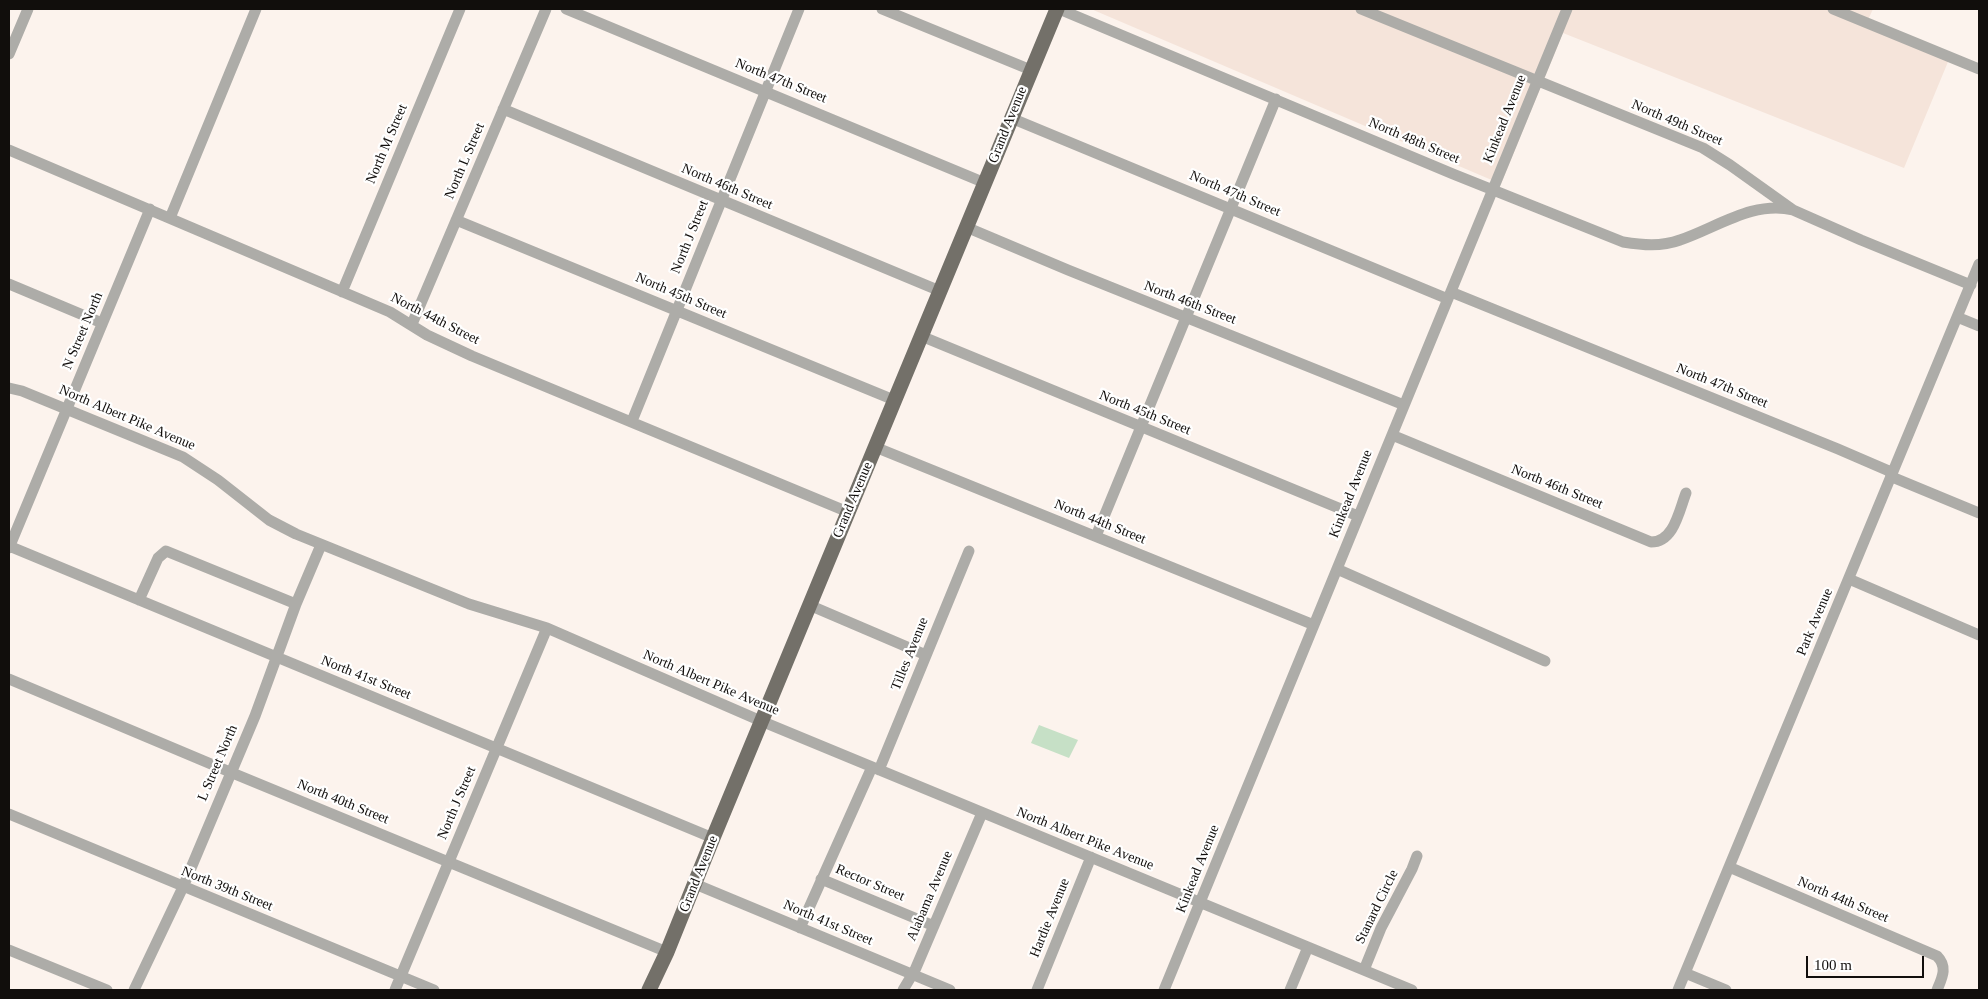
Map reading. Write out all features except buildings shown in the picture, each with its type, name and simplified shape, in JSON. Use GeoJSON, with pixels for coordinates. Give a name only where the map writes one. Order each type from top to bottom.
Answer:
{"type":"FeatureCollection","features":[{"type":"Feature","properties":{"kind":"main road","name":"Grand Avenue"},"geometry":{"type":"LineString","coordinates":[[649,990],[667,952],[894,400],[1058,9]]}},
{"type":"Feature","properties":{"kind":"street"},"geometry":{"type":"LineString","coordinates":[[9,54],[28,9]]}},
{"type":"Feature","properties":{"kind":"street"},"geometry":{"type":"LineString","coordinates":[[170,218],[256,9]]}},
{"type":"Feature","properties":{"kind":"street","name":"North M Street"},"geometry":{"type":"LineString","coordinates":[[342,292],[460,9]]}},
{"type":"Feature","properties":{"kind":"street","name":"North L Street"},"geometry":{"type":"LineString","coordinates":[[412,324],[546,9]]}},
{"type":"Feature","properties":{"kind":"street","name":"North 47th Street"},"geometry":{"type":"LineString","coordinates":[[566,9],[984,183]]}},
{"type":"Feature","properties":{"kind":"street","name":"North J Street"},"geometry":{"type":"LineString","coordinates":[[632,421],[799,9]]}},
{"type":"Feature","properties":{"kind":"street"},"geometry":{"type":"LineString","coordinates":[[882,9],[1031,70]]}},
{"type":"Feature","properties":{"kind":"street","name":"North 48th Street"},"geometry":{"type":"LineString","coordinates":[[1058,9],[1608,237],[1638,244],[1664,244],[1680,240],[1765,207],[1793,210]]}},
{"type":"Feature","properties":{"kind":"street","name":"North 49th Street"},"geometry":{"type":"LineString","coordinates":[[1361,9],[1703,148],[1793,210],[1822,224],[1970,285]]}},
{"type":"Feature","properties":{"kind":"street","name":"Kinkead Avenue"},"geometry":{"type":"LineString","coordinates":[[1164,990],[1567,9]]}},
{"type":"Feature","properties":{"kind":"street"},"geometry":{"type":"LineString","coordinates":[[1833,9],[1979,69]]}},
{"type":"Feature","properties":{"kind":"street"},"geometry":{"type":"LineString","coordinates":[[1096,536],[1276,100]]}},
{"type":"Feature","properties":{"kind":"street","name":"North 46th Street"},"geometry":{"type":"LineString","coordinates":[[503,109],[940,291]]}},
{"type":"Feature","properties":{"kind":"street","name":"North 47th Street"},"geometry":{"type":"LineString","coordinates":[[1011,118],[1231,208],[1838,449],[1888,471],[1892,474],[1892,477],[1979,513]]}},
{"type":"Feature","properties":{"kind":"street","name":"North 44th Street"},"geometry":{"type":"LineString","coordinates":[[9,150],[390,312],[427,335],[472,356],[848,512]]}},
{"type":"Feature","properties":{"kind":"street","name":"N Street North"},"geometry":{"type":"LineString","coordinates":[[9,547],[150,209]]}},
{"type":"Feature","properties":{"kind":"street","name":"North 45th Street"},"geometry":{"type":"LineString","coordinates":[[456,220],[894,400]]}},
{"type":"Feature","properties":{"kind":"street","name":"North 46th Street"},"geometry":{"type":"LineString","coordinates":[[966,227],[1404,405]]}},
{"type":"Feature","properties":{"kind":"street","name":"Park Avenue"},"geometry":{"type":"LineString","coordinates":[[1678,990],[1979,264]]}},
{"type":"Feature","properties":{"kind":"street"},"geometry":{"type":"LineString","coordinates":[[9,284],[102,323]]}},
{"type":"Feature","properties":{"kind":"street"},"geometry":{"type":"LineString","coordinates":[[1957,317],[1979,326]]}},
{"type":"Feature","properties":{"kind":"street","name":"North 45th Street"},"geometry":{"type":"LineString","coordinates":[[921,336],[1358,516]]}},
{"type":"Feature","properties":{"kind":"street","name":"North Albert Pike Avenue"},"geometry":{"type":"LineString","coordinates":[[9,388],[183,456],[218,480],[269,520],[321,545],[469,604],[547,628],[761,721],[1412,990]]}},
{"type":"Feature","properties":{"kind":"street","name":"North 46th Street"},"geometry":{"type":"LineString","coordinates":[[1392,435],[1651,542],[1661,540],[1670,533],[1686,493]]}},
{"type":"Feature","properties":{"kind":"street","name":"North 44th Street"},"geometry":{"type":"LineString","coordinates":[[875,447],[1314,625]]}},
{"type":"Feature","properties":{"kind":"street","name":"L Street North"},"geometry":{"type":"LineString","coordinates":[[134,990],[183,887],[255,716],[296,604],[321,545]]}},
{"type":"Feature","properties":{"kind":"street","name":"North 41st Street"},"geometry":{"type":"LineString","coordinates":[[9,547],[713,838]]}},
{"type":"Feature","properties":{"kind":"street"},"geometry":{"type":"LineString","coordinates":[[139,600],[158,558],[166,551],[296,604]]}},
{"type":"Feature","properties":{"kind":"street","name":"Tilles Avenue"},"geometry":{"type":"LineString","coordinates":[[800,928],[926,655],[969,551]]}},
{"type":"Feature","properties":{"kind":"street"},"geometry":{"type":"LineString","coordinates":[[1337,570],[1545,661]]}},
{"type":"Feature","properties":{"kind":"street"},"geometry":{"type":"LineString","coordinates":[[1848,579],[1979,635]]}},
{"type":"Feature","properties":{"kind":"street"},"geometry":{"type":"LineString","coordinates":[[809,605],[926,655]]}},
{"type":"Feature","properties":{"kind":"street","name":"North J Street"},"geometry":{"type":"LineString","coordinates":[[395,990],[547,628]]}},
{"type":"Feature","properties":{"kind":"street","name":"North 40th Street"},"geometry":{"type":"LineString","coordinates":[[9,679],[667,952]]}},
{"type":"Feature","properties":{"kind":"street","name":"Alabama Avenue"},"geometry":{"type":"LineString","coordinates":[[903,990],[934,926],[982,812]]}},
{"type":"Feature","properties":{"kind":"street","name":"North 39th Street"},"geometry":{"type":"LineString","coordinates":[[9,814],[434,990]]}},
{"type":"Feature","properties":{"kind":"street","name":"Stanard Circle"},"geometry":{"type":"LineString","coordinates":[[1364,970],[1381,928],[1417,856]]}},
{"type":"Feature","properties":{"kind":"street","name":"Hardie Avenue"},"geometry":{"type":"LineString","coordinates":[[1036,990],[1091,858]]}},
{"type":"Feature","properties":{"kind":"street","name":"North 44th Street"},"geometry":{"type":"LineString","coordinates":[[1729,867],[1818,907],[1937,956],[1943,964],[1944,971],[1937,990]]}},
{"type":"Feature","properties":{"kind":"street","name":"Rector Street"},"geometry":{"type":"LineString","coordinates":[[821,880],[934,926]]}},
{"type":"Feature","properties":{"kind":"street","name":"North 41st Street"},"geometry":{"type":"LineString","coordinates":[[695,884],[950,990]]}},
{"type":"Feature","properties":{"kind":"street"},"geometry":{"type":"LineString","coordinates":[[1290,990],[1308,947]]}},
{"type":"Feature","properties":{"kind":"street"},"geometry":{"type":"LineString","coordinates":[[9,950],[107,990]]}},
{"type":"Feature","properties":{"kind":"street"},"geometry":{"type":"LineString","coordinates":[[1685,972],[1726,990]]}},
{"type":"Feature","properties":{"kind":"shaded area"},"geometry":{"type":"Polygon","coordinates":[[[1091,9],[1873,9],[1867,22],[1950,57],[1904,168],[1563,33],[1501,184],[1091,9]]]}},
{"type":"Feature","properties":{"kind":"green space"},"geometry":{"type":"Polygon","coordinates":[[[1039,725],[1078,740],[1069,758],[1031,743],[1039,725]]]}}]}
